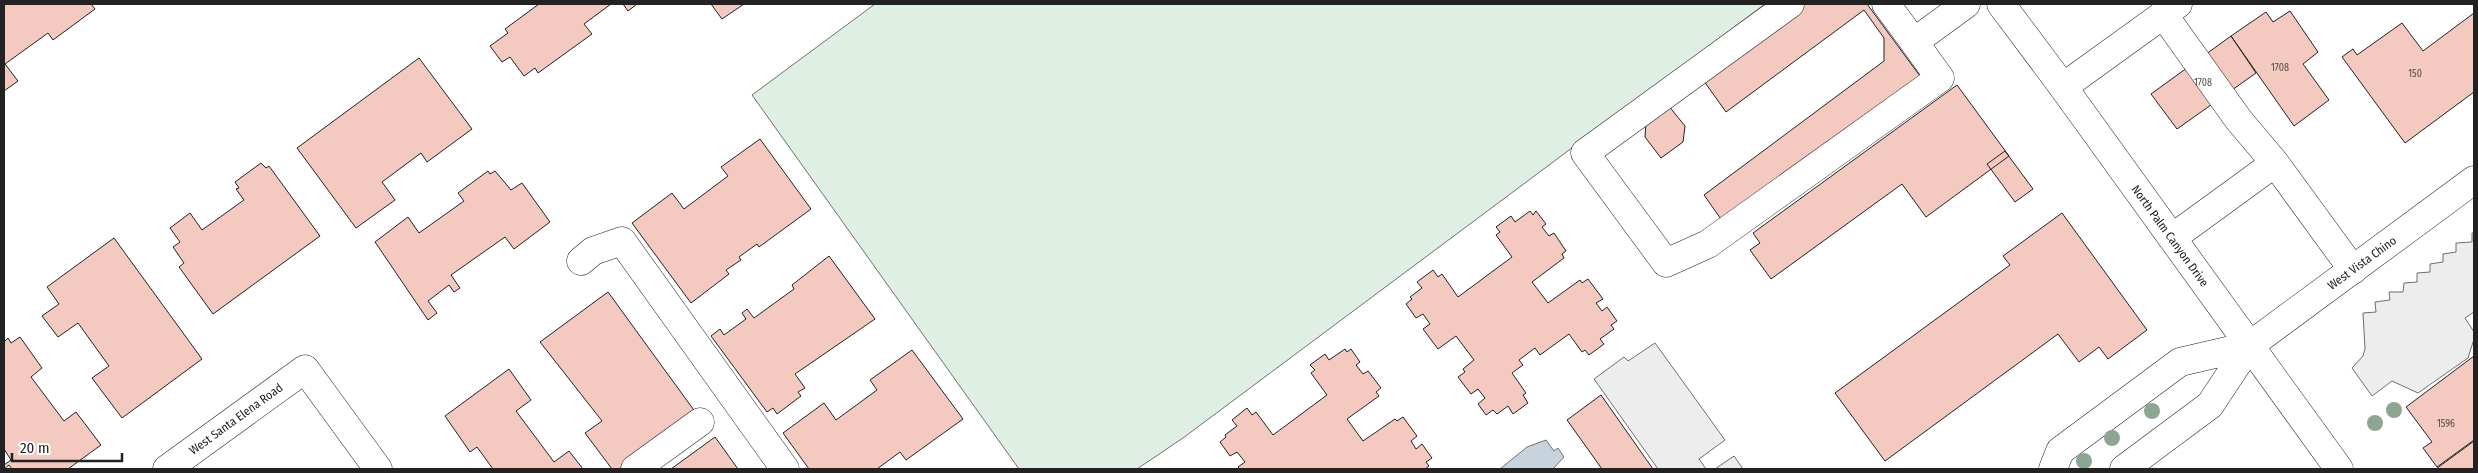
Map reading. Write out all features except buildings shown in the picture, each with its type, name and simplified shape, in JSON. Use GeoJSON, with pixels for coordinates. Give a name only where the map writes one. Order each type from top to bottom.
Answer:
{"type":"FeatureCollection","features":[{"type":"Feature","properties":{"kind":"main road"},"geometry":{"type":"LineString","coordinates":[[1790,4],[1585,152],[1666,263],[1708,244],[1940,78],[1886,4]]}},
{"type":"Feature","properties":{"kind":"main road"},"geometry":{"type":"LineString","coordinates":[[1914,42],[1966,4]]}},
{"type":"Feature","properties":{"kind":"main road","name":"North Palm Canyon Drive"},"geometry":{"type":"LineString","coordinates":[[2001,4],[2064,87],[2338,469]]}},
{"type":"Feature","properties":{"kind":"main road"},"geometry":{"type":"LineString","coordinates":[[2064,87],[2171,9],[2238,119],[2275,163],[2353,270]]}},
{"type":"Feature","properties":{"kind":"main road"},"geometry":{"type":"LineString","coordinates":[[2172,238],[2275,163]]}},
{"type":"Feature","properties":{"kind":"main road","name":"West Vista Chino"},"geometry":{"type":"LineString","coordinates":[[2124,469],[2210,405],[2249,346],[2474,180]]}},
{"type":"Feature","properties":{"kind":"main road"},"geometry":{"type":"LineString","coordinates":[[581,261],[592,251],[622,241],[786,469]]}},
{"type":"Feature","properties":{"kind":"main road","name":"West Vista Chino"},"geometry":{"type":"LineString","coordinates":[[2053,469],[2060,451],[2180,362],[2249,346]]}},
{"type":"Feature","properties":{"kind":"main road","name":"West Santa Elena Road"},"geometry":{"type":"LineString","coordinates":[[167,469],[305,369],[378,469]]}},
{"type":"Feature","properties":{"kind":"main road"},"geometry":{"type":"LineString","coordinates":[[635,469],[700,422]]}},
{"type":"Feature","properties":{"kind":"green space"},"geometry":{"type":"Polygon","coordinates":[[[875,4],[1765,4],[1183,438],[1137,469],[1019,469],[752,95],[875,4]]]}},
{"type":"Feature","properties":{"kind":"shaded area"},"geometry":{"type":"Polygon","coordinates":[[[2472,233],[2474,233],[2474,312],[2465,318],[2474,332],[2474,339],[2468,358],[2418,393],[2392,381],[2372,396],[2352,368],[2363,356],[2365,349],[2363,313],[2376,312],[2375,302],[2390,300],[2389,292],[2403,292],[2404,283],[2417,282],[2417,273],[2430,272],[2430,264],[2443,262],[2443,254],[2456,252],[2456,243],[2472,242],[2472,233]]]}},
{"type":"Feature","properties":{"kind":"shaded area"},"geometry":{"type":"Polygon","coordinates":[[[1655,343],[1725,440],[1699,459],[1706,469],[1658,469],[1594,379],[1624,357],[1628,361],[1655,343]]]}},
{"type":"Feature","properties":{"kind":"shaded area"},"geometry":{"type":"Polygon","coordinates":[[[1546,440],[1554,451],[1558,448],[1564,457],[1553,469],[1500,469],[1527,447],[1546,440]]]}},
{"type":"Feature","properties":{"kind":"shaded area"},"geometry":{"type":"Polygon","coordinates":[[[1734,456],[1743,469],[1715,469],[1734,456]]]}}]}
